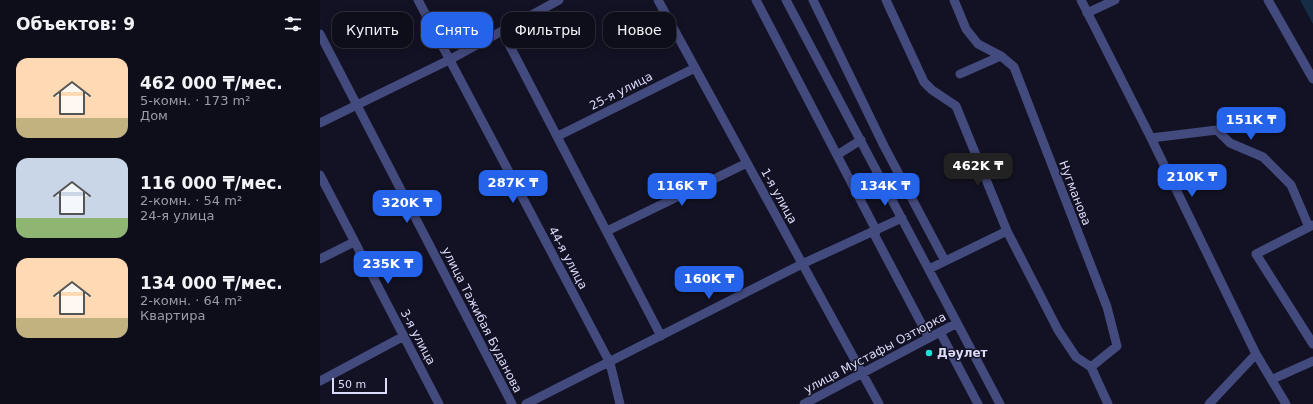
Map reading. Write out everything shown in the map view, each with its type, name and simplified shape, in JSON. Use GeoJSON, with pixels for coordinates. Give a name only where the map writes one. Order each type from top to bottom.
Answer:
{"type":"FeatureCollection","features":[{"type":"Feature","properties":{"kind":"street","name":"44-я улица"},"geometry":{"type":"LineString","coordinates":[[418,0],[610,363],[620,404]]}},
{"type":"Feature","properties":{"kind":"street"},"geometry":{"type":"LineString","coordinates":[[536,12],[558,0]]}},
{"type":"Feature","properties":{"kind":"street","name":"1-я улица"},"geometry":{"type":"LineString","coordinates":[[658,0],[879,404]]}},
{"type":"Feature","properties":{"kind":"street"},"geometry":{"type":"LineString","coordinates":[[756,0],[876,230],[875,236],[929,338]]}},
{"type":"Feature","properties":{"kind":"street"},"geometry":{"type":"LineString","coordinates":[[787,0],[1000,404]]}},
{"type":"Feature","properties":{"kind":"street"},"geometry":{"type":"LineString","coordinates":[[813,0],[884,146],[945,261]]}},
{"type":"Feature","properties":{"kind":"street"},"geometry":{"type":"LineString","coordinates":[[886,0],[924,82],[932,90],[956,106],[1007,231],[1058,330],[1076,357],[1091,367],[1108,404]]}},
{"type":"Feature","properties":{"kind":"street","name":"Нугманова"},"geometry":{"type":"LineString","coordinates":[[954,0],[966,28],[978,44],[1002,56],[1014,67],[1107,306],[1118,346],[1091,367]]}},
{"type":"Feature","properties":{"kind":"street"},"geometry":{"type":"LineString","coordinates":[[1081,0],[1151,138],[1256,354],[1273,379],[1286,404]]}},
{"type":"Feature","properties":{"kind":"street"},"geometry":{"type":"LineString","coordinates":[[1087,13],[1115,0]]}},
{"type":"Feature","properties":{"kind":"street"},"geometry":{"type":"LineString","coordinates":[[1268,0],[1313,78]]}},
{"type":"Feature","properties":{"kind":"street"},"geometry":{"type":"LineString","coordinates":[[320,123],[449,60],[501,32]]}},
{"type":"Feature","properties":{"kind":"street","name":"улица Тажибая Буданова"},"geometry":{"type":"LineString","coordinates":[[320,34],[512,404]]}},
{"type":"Feature","properties":{"kind":"street"},"geometry":{"type":"LineString","coordinates":[[511,48],[661,336]]}},
{"type":"Feature","properties":{"kind":"street"},"geometry":{"type":"LineString","coordinates":[[960,74],[1002,56]]}},
{"type":"Feature","properties":{"kind":"street","name":"25-я улица"},"geometry":{"type":"LineString","coordinates":[[558,136],[695,68]]}},
{"type":"Feature","properties":{"kind":"street"},"geometry":{"type":"LineString","coordinates":[[1151,138],[1217,130],[1230,143],[1263,157],[1290,186],[1311,226],[1256,254],[1313,344]]}},
{"type":"Feature","properties":{"kind":"street"},"geometry":{"type":"LineString","coordinates":[[837,155],[861,140]]}},
{"type":"Feature","properties":{"kind":"street"},"geometry":{"type":"LineString","coordinates":[[607,231],[747,163]]}},
{"type":"Feature","properties":{"kind":"street","name":"3-я улица"},"geometry":{"type":"LineString","coordinates":[[320,175],[439,404]]}},
{"type":"Feature","properties":{"kind":"street"},"geometry":{"type":"LineString","coordinates":[[526,404],[610,363],[802,264],[902,218]]}},
{"type":"Feature","properties":{"kind":"street"},"geometry":{"type":"LineString","coordinates":[[929,269],[1007,231]]}},
{"type":"Feature","properties":{"kind":"street"},"geometry":{"type":"LineString","coordinates":[[320,259],[354,242]]}},
{"type":"Feature","properties":{"kind":"street","name":"улица Мустафы Озтюрка"},"geometry":{"type":"LineString","coordinates":[[804,404],[957,323]]}},
{"type":"Feature","properties":{"kind":"street"},"geometry":{"type":"LineString","coordinates":[[940,332],[978,404]]}},
{"type":"Feature","properties":{"kind":"street"},"geometry":{"type":"LineString","coordinates":[[320,381],[404,336]]}},
{"type":"Feature","properties":{"kind":"street"},"geometry":{"type":"LineString","coordinates":[[1208,404],[1256,354]]}},
{"type":"Feature","properties":{"kind":"street"},"geometry":{"type":"LineString","coordinates":[[1273,379],[1313,361]]}},
{"type":"Feature","properties":{"kind":"water"},"geometry":{"type":"Polygon","coordinates":[[[1300,0],[1313,0],[1313,24],[1300,0]]]}},
{"type":"Feature","properties":{"kind":"place","name":"Дәулет"},"geometry":{"type":"Point","coordinates":[929,353]}}]}
